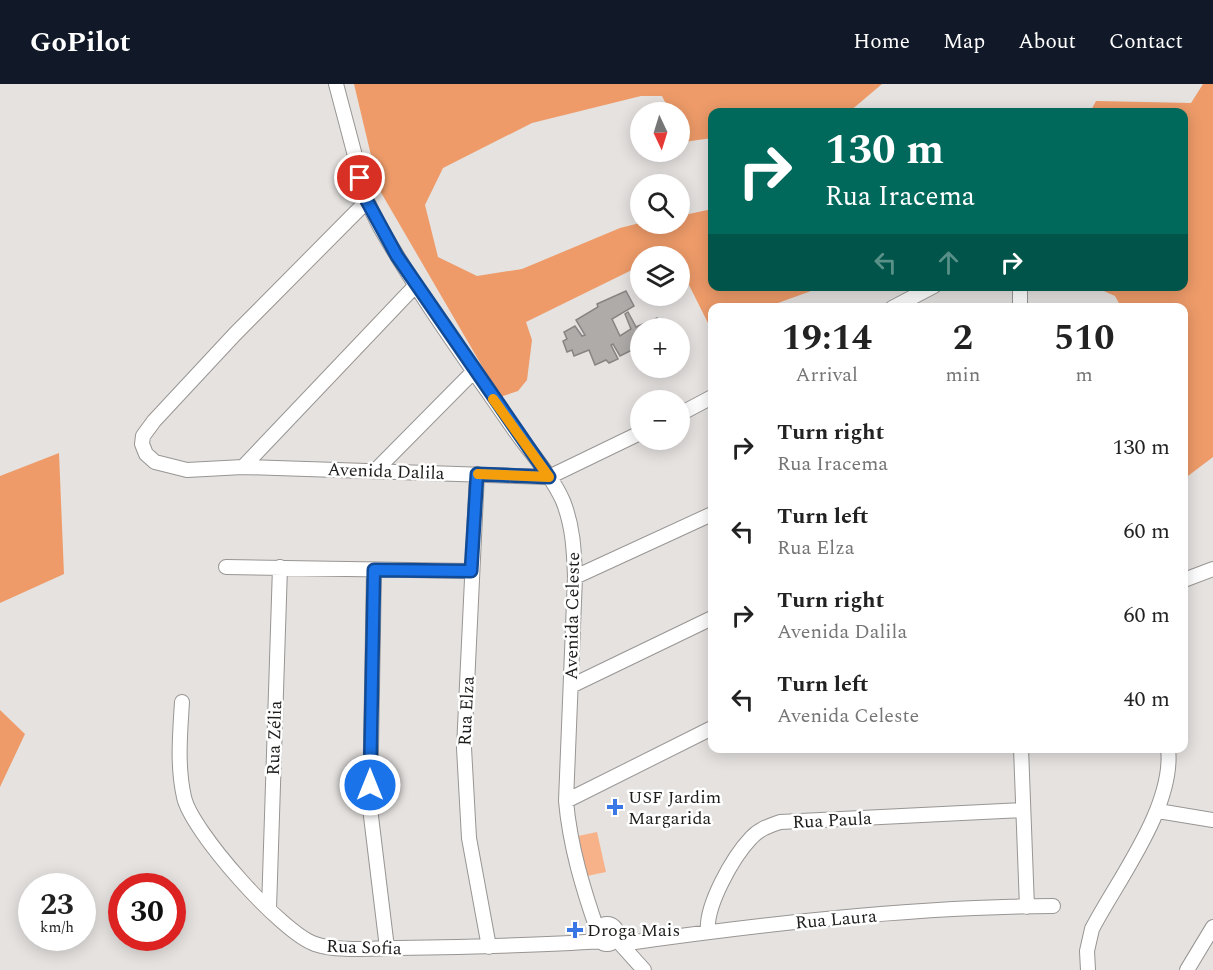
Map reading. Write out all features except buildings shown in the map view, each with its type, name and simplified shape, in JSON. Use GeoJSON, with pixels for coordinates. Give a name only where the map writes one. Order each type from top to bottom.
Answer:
{"type":"FeatureCollection","features":[{"type":"Feature","properties":{"kind":"street","name":"Avenida Celeste"},"geometry":{"type":"LineString","coordinates":[[336,84],[367,201],[416,285],[549,477],[562,499],[570,521],[574,543],[575,577],[566,801],[569,832],[582,886],[603,933]]}},
{"type":"Feature","properties":{"kind":"street","name":"Avenida Dalila"},"geometry":{"type":"LineString","coordinates":[[367,201],[235,334],[143,436],[142,444],[146,454],[166,467],[186,470],[243,467],[549,477],[630,438]]}},
{"type":"Feature","properties":{"kind":"street"},"geometry":{"type":"LineString","coordinates":[[243,467],[416,285]]}},
{"type":"Feature","properties":{"kind":"street"},"geometry":{"type":"LineString","coordinates":[[375,471],[474,370]]}},
{"type":"Feature","properties":{"kind":"street"},"geometry":{"type":"LineString","coordinates":[[690,409],[708,399]]}},
{"type":"Feature","properties":{"kind":"street","name":"Rua Elza"},"geometry":{"type":"LineString","coordinates":[[477,474],[464,748],[470,838],[489,946]]}},
{"type":"Feature","properties":{"kind":"street"},"geometry":{"type":"LineString","coordinates":[[575,577],[708,516]]}},
{"type":"Feature","properties":{"kind":"street"},"geometry":{"type":"LineString","coordinates":[[226,567],[471,571]]}},
{"type":"Feature","properties":{"kind":"street","name":"Rua Zélia"},"geometry":{"type":"LineString","coordinates":[[269,909],[280,567]]}},
{"type":"Feature","properties":{"kind":"street"},"geometry":{"type":"LineString","coordinates":[[1188,578],[1213,569]]}},
{"type":"Feature","properties":{"kind":"street"},"geometry":{"type":"LineString","coordinates":[[374,570],[370,808],[387,948]]}},
{"type":"Feature","properties":{"kind":"street"},"geometry":{"type":"LineString","coordinates":[[571,686],[708,620]]}},
{"type":"Feature","properties":{"kind":"street","name":"Rua Sofia"},"geometry":{"type":"LineString","coordinates":[[182,702],[179,759],[184,799],[211,845],[269,909],[296,933],[317,945],[387,948],[489,946],[603,933],[607,944],[618,941]]}},
{"type":"Feature","properties":{"kind":"street"},"geometry":{"type":"LineString","coordinates":[[566,801],[708,730]]}},
{"type":"Feature","properties":{"kind":"street"},"geometry":{"type":"LineString","coordinates":[[1021,753],[1027,907]]}},
{"type":"Feature","properties":{"kind":"street"},"geometry":{"type":"LineString","coordinates":[[1088,970],[1088,951],[1092,929],[1158,811],[1166,776],[1168,753]]}},
{"type":"Feature","properties":{"kind":"street","name":"Rua Paula"},"geometry":{"type":"LineString","coordinates":[[708,932],[710,907],[721,885],[751,837],[763,827],[780,822],[1023,810]]}},
{"type":"Feature","properties":{"kind":"street"},"geometry":{"type":"LineString","coordinates":[[1158,811],[1213,820]]}},
{"type":"Feature","properties":{"kind":"street","name":"Rua Laura"},"geometry":{"type":"LineString","coordinates":[[618,941],[860,916],[1053,906]]}},
{"type":"Feature","properties":{"kind":"street"},"geometry":{"type":"LineString","coordinates":[[1187,970],[1213,927]]}},
{"type":"Feature","properties":{"kind":"street"},"geometry":{"type":"LineString","coordinates":[[618,941],[644,970]]}},
{"type":"Feature","properties":{"kind":"shaded area"},"geometry":{"type":"Polygon","coordinates":[[[354,84],[882,84],[854,108],[708,108],[708,139],[690,141],[690,102],[665,102],[662,96],[641,96],[532,123],[443,168],[425,205],[438,257],[477,276],[522,269],[630,226],[630,234],[690,234],[690,214],[708,210],[708,291],[811,291],[778,303],[708,303],[708,323],[690,287],[690,246],[630,246],[630,271],[526,322],[532,340],[527,380],[518,391],[500,397],[379,189],[354,84]]]}},
{"type":"Feature","properties":{"kind":"shaded area"},"geometry":{"type":"Polygon","coordinates":[[[1203,84],[1213,84],[1213,457],[1188,476],[1188,303],[1119,303],[1115,296],[1104,291],[1188,291],[1188,108],[1092,108],[1096,101],[1191,103],[1203,84]]]}},
{"type":"Feature","properties":{"kind":"shaded area"},"geometry":{"type":"Polygon","coordinates":[[[59,453],[64,574],[0,603],[0,476],[59,453]]]}},
{"type":"Feature","properties":{"kind":"shaded area"},"geometry":{"type":"Polygon","coordinates":[[[0,710],[25,734],[0,787],[0,710]]]}},
{"type":"Feature","properties":{"kind":"shaded area"},"geometry":{"type":"Polygon","coordinates":[[[597,832],[606,872],[587,876],[578,836],[597,832]]]}},
{"type":"Feature","properties":{"kind":"slow traffic"},"geometry":{"type":"LineString","coordinates":[[478,474],[549,477],[493,399]]}},
{"type":"Feature","properties":{"kind":"place","name":"USF Jardim Margarida"},"geometry":{"type":"Point","coordinates":[615,807]}},
{"type":"Feature","properties":{"kind":"place","name":"Droga Mais"},"geometry":{"type":"Point","coordinates":[575,930]}},
{"type":"Feature","properties":{"kind":"route"},"geometry":{"type":"LineString","coordinates":[[360,178],[367,201],[397,256],[528,450],[549,477],[477,474],[471,571],[374,570],[370,669],[370,785]]}}]}
